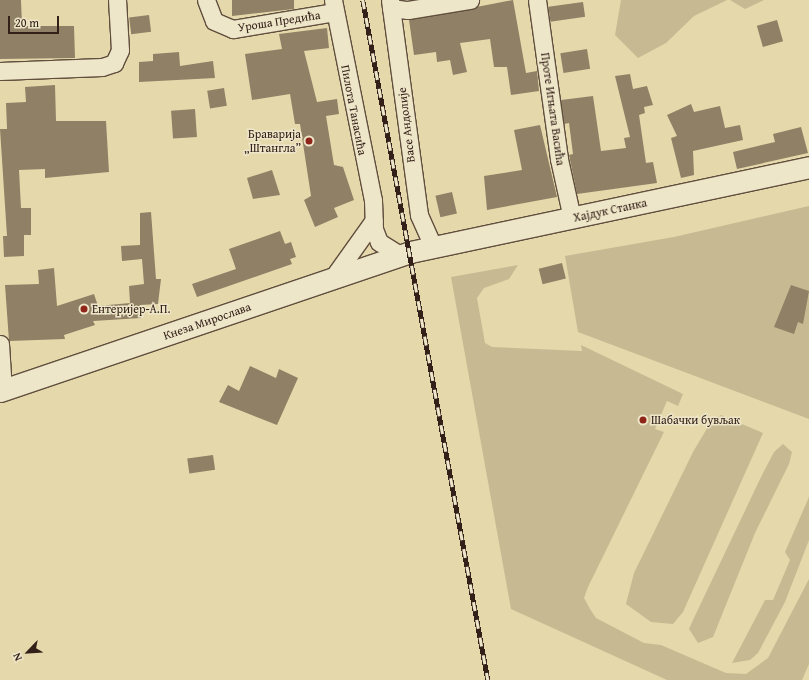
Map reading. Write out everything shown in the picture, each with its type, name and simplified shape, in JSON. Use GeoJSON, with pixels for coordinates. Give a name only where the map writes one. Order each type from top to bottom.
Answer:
{"type":"FeatureCollection","features":[{"type":"Feature","properties":{"kind":"street"},"geometry":{"type":"LineString","coordinates":[[0,71],[102,67],[114,63],[120,50],[117,0]]}},
{"type":"Feature","properties":{"kind":"street","name":"Уроша Предића"},"geometry":{"type":"LineString","coordinates":[[206,0],[209,14],[223,26],[270,25],[334,6]]}},
{"type":"Feature","properties":{"kind":"street"},"geometry":{"type":"LineString","coordinates":[[390,4],[408,10],[470,0]]}},
{"type":"Feature","properties":{"kind":"street","name":"Проте Игњата Васића"},"geometry":{"type":"LineString","coordinates":[[537,0],[559,159],[572,218]]}},
{"type":"Feature","properties":{"kind":"street","name":"Васе Андолије"},"geometry":{"type":"LineString","coordinates":[[390,4],[419,215],[433,247]]}},
{"type":"Feature","properties":{"kind":"street","name":"Пилота Танасића"},"geometry":{"type":"LineString","coordinates":[[334,6],[379,242],[405,254]]}},
{"type":"Feature","properties":{"kind":"street","name":"Хајдук Станка"},"geometry":{"type":"LineString","coordinates":[[405,254],[809,166]]}},
{"type":"Feature","properties":{"kind":"street"},"geometry":{"type":"LineString","coordinates":[[332,279],[374,220]]}},
{"type":"Feature","properties":{"kind":"street","name":"Кнеза Мирослава"},"geometry":{"type":"LineString","coordinates":[[0,344],[2,390],[405,254]]}},
{"type":"Feature","properties":{"kind":"shaded area"},"geometry":{"type":"Polygon","coordinates":[[[621,0],[727,0],[694,16],[666,43],[638,58],[615,35],[621,0]]]}},
{"type":"Feature","properties":{"kind":"shaded area"},"geometry":{"type":"Polygon","coordinates":[[[730,0],[764,0],[745,9],[730,0]]]}},
{"type":"Feature","properties":{"kind":"shaded area"},"geometry":{"type":"Polygon","coordinates":[[[809,206],[809,419],[578,332],[565,256],[674,237],[809,206]]]}},
{"type":"Feature","properties":{"kind":"shaded area"},"geometry":{"type":"Polygon","coordinates":[[[518,265],[509,279],[484,288],[477,298],[485,343],[492,347],[582,351],[581,345],[683,394],[678,406],[667,401],[655,429],[664,432],[588,587],[584,598],[596,618],[644,643],[661,645],[726,673],[746,674],[768,658],[809,579],[809,664],[802,680],[667,680],[511,609],[451,277],[518,265]]]}},
{"type":"Feature","properties":{"kind":"shaded area"},"geometry":{"type":"Polygon","coordinates":[[[721,415],[763,433],[683,612],[673,624],[651,622],[626,604],[634,573],[693,452],[709,425],[721,415]]]}},
{"type":"Feature","properties":{"kind":"shaded area"},"geometry":{"type":"Polygon","coordinates":[[[783,444],[792,452],[789,464],[755,533],[713,637],[698,643],[689,629],[761,477],[774,452],[783,444]]]}},
{"type":"Feature","properties":{"kind":"shaded area"},"geometry":{"type":"Polygon","coordinates":[[[809,497],[809,540],[785,602],[758,653],[750,660],[732,663],[765,600],[773,600],[790,560],[785,552],[809,497]]]}},
{"type":"Feature","properties":{"kind":"building"},"geometry":{"type":"Polygon","coordinates":[[[0,0],[21,0],[22,26],[74,26],[75,58],[0,59],[0,0]]]}},
{"type":"Feature","properties":{"kind":"building"},"geometry":{"type":"Polygon","coordinates":[[[232,0],[294,0],[294,9],[232,16],[232,0]]]}},
{"type":"Feature","properties":{"kind":"building"},"geometry":{"type":"Polygon","coordinates":[[[513,0],[526,73],[537,71],[539,91],[511,95],[507,67],[494,67],[490,39],[460,43],[467,72],[453,75],[450,60],[437,62],[436,52],[414,55],[409,20],[513,0]]]}},
{"type":"Feature","properties":{"kind":"building"},"geometry":{"type":"Polygon","coordinates":[[[583,2],[585,17],[550,22],[548,7],[583,2]]]}},
{"type":"Feature","properties":{"kind":"building"},"geometry":{"type":"Polygon","coordinates":[[[149,15],[151,32],[131,34],[129,17],[149,15]]]}},
{"type":"Feature","properties":{"kind":"building"},"geometry":{"type":"Polygon","coordinates":[[[777,20],[783,41],[763,47],[757,26],[777,20]]]}},
{"type":"Feature","properties":{"kind":"building"},"geometry":{"type":"Polygon","coordinates":[[[327,28],[329,48],[304,51],[317,102],[337,99],[339,114],[326,116],[334,165],[343,167],[354,200],[334,208],[338,217],[315,227],[304,200],[311,196],[300,124],[295,124],[290,94],[252,100],[245,54],[282,49],[279,34],[327,28]]]}},
{"type":"Feature","properties":{"kind":"building"},"geometry":{"type":"Polygon","coordinates":[[[587,49],[590,69],[563,73],[560,53],[587,49]]]}},
{"type":"Feature","properties":{"kind":"building"},"geometry":{"type":"Polygon","coordinates":[[[179,52],[180,66],[213,61],[215,78],[139,82],[139,62],[153,61],[153,54],[179,52]]]}},
{"type":"Feature","properties":{"kind":"building"},"geometry":{"type":"Polygon","coordinates":[[[630,74],[633,89],[647,86],[653,105],[644,107],[645,113],[639,115],[646,163],[653,162],[657,183],[577,194],[569,155],[573,154],[569,123],[564,124],[561,100],[593,96],[601,151],[626,148],[624,138],[630,137],[615,76],[630,74]]]}},
{"type":"Feature","properties":{"kind":"building"},"geometry":{"type":"Polygon","coordinates":[[[55,85],[56,121],[106,121],[109,172],[45,178],[45,169],[19,170],[21,208],[31,208],[31,235],[24,235],[24,256],[4,257],[3,236],[7,236],[0,129],[7,129],[6,103],[26,102],[25,87],[55,85]]]}},
{"type":"Feature","properties":{"kind":"building"},"geometry":{"type":"Polygon","coordinates":[[[224,88],[227,106],[210,108],[207,91],[224,88]]]}},
{"type":"Feature","properties":{"kind":"building"},"geometry":{"type":"Polygon","coordinates":[[[691,104],[694,112],[720,106],[725,128],[740,125],[743,140],[693,151],[694,175],[681,178],[671,138],[677,136],[667,115],[691,104]]]}},
{"type":"Feature","properties":{"kind":"building"},"geometry":{"type":"Polygon","coordinates":[[[195,109],[197,137],[173,139],[171,111],[195,109]]]}},
{"type":"Feature","properties":{"kind":"building"},"geometry":{"type":"Polygon","coordinates":[[[540,125],[557,197],[487,210],[484,176],[522,170],[514,130],[540,125]]]}},
{"type":"Feature","properties":{"kind":"building"},"geometry":{"type":"Polygon","coordinates":[[[801,127],[808,153],[737,169],[733,152],[775,142],[773,134],[801,127]]]}},
{"type":"Feature","properties":{"kind":"building"},"geometry":{"type":"Polygon","coordinates":[[[272,170],[280,195],[253,199],[247,178],[272,170]]]}},
{"type":"Feature","properties":{"kind":"building"},"geometry":{"type":"Polygon","coordinates":[[[452,192],[457,213],[440,217],[435,196],[452,192]]]}},
{"type":"Feature","properties":{"kind":"building"},"geometry":{"type":"Polygon","coordinates":[[[151,212],[156,279],[161,279],[158,304],[140,305],[141,318],[93,321],[95,325],[64,335],[65,339],[9,341],[5,285],[39,284],[38,270],[54,268],[57,306],[94,294],[98,306],[130,303],[129,286],[144,284],[142,259],[122,261],[121,246],[140,245],[140,213],[151,212]]]}},
{"type":"Feature","properties":{"kind":"building"},"geometry":{"type":"Polygon","coordinates":[[[280,231],[285,244],[291,242],[296,257],[290,259],[292,264],[197,297],[192,284],[236,269],[229,249],[280,231]]]}},
{"type":"Feature","properties":{"kind":"building"},"geometry":{"type":"Polygon","coordinates":[[[562,263],[566,279],[543,284],[539,269],[562,263]]]}},
{"type":"Feature","properties":{"kind":"building"},"geometry":{"type":"Polygon","coordinates":[[[791,285],[809,291],[803,324],[798,322],[794,334],[774,327],[791,285]]]}},
{"type":"Feature","properties":{"kind":"building"},"geometry":{"type":"Polygon","coordinates":[[[250,366],[276,378],[279,369],[298,378],[277,425],[219,402],[228,385],[239,391],[250,366]]]}},
{"type":"Feature","properties":{"kind":"building"},"geometry":{"type":"Polygon","coordinates":[[[213,455],[215,470],[189,473],[187,459],[213,455]]]}},
{"type":"Feature","properties":{"kind":"railway"},"geometry":{"type":"LineString","coordinates":[[363,0],[488,680]]}},
{"type":"Feature","properties":{"kind":"place","name":"Браварија „Штангла”"},"geometry":{"type":"Point","coordinates":[309,141]}},
{"type":"Feature","properties":{"kind":"place","name":"Ентеријер-А.П."},"geometry":{"type":"Point","coordinates":[84,309]}},
{"type":"Feature","properties":{"kind":"place","name":"Шабачки бувљак"},"geometry":{"type":"Point","coordinates":[643,420]}}]}
